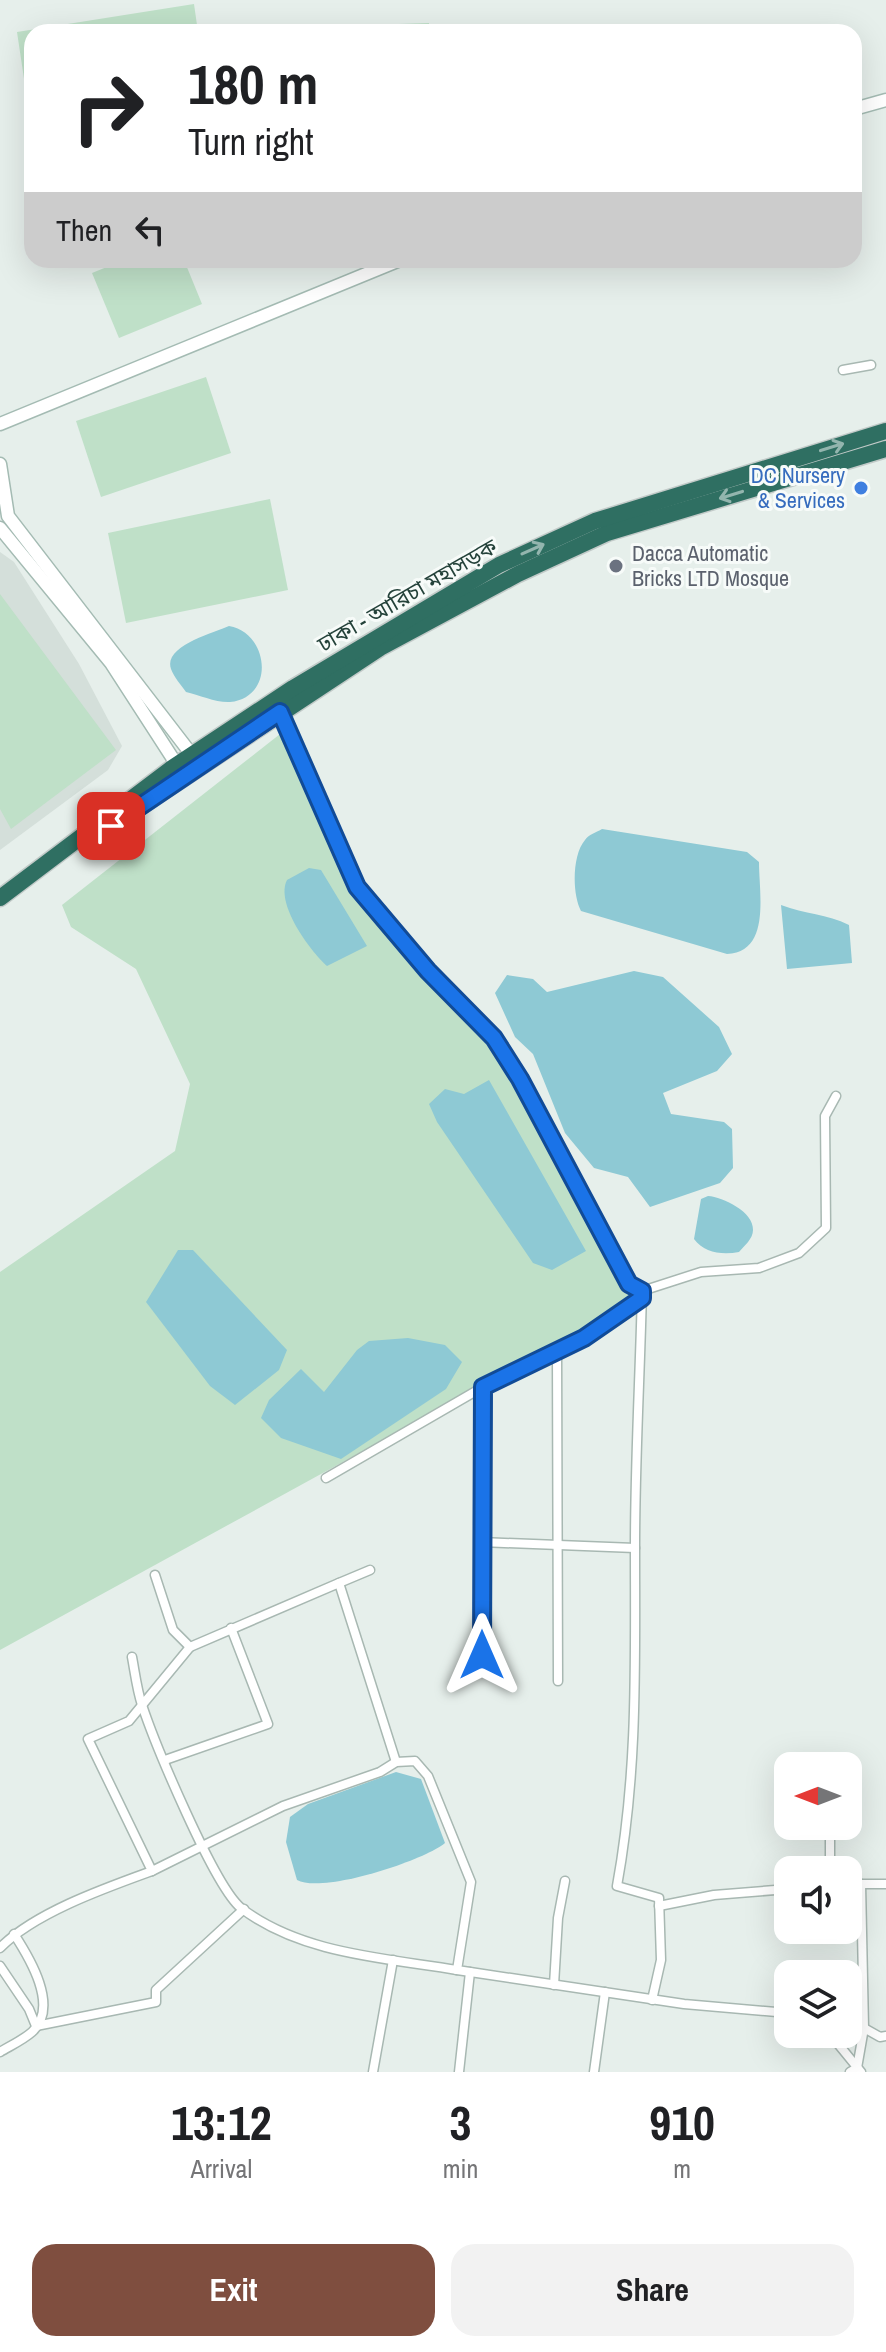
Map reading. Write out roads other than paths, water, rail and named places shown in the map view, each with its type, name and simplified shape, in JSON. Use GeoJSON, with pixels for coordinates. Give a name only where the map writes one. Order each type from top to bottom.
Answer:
{"type":"FeatureCollection","features":[{"type":"Feature","properties":{"kind":"highway","name":"ঢাকা - আরিচা মহাসড়ক"},"geometry":{"type":"LineString","coordinates":[[0,898],[177,765],[293,688],[512,559],[595,521],[886,431]]}},
{"type":"Feature","properties":{"kind":"highway","name":"ঢাকা - আরিচা মহাসড়ক"},"geometry":{"type":"LineString","coordinates":[[0,911],[111,826],[280,712],[380,648],[518,574],[607,533],[886,449]]}},
{"type":"Feature","properties":{"kind":"street"},"geometry":{"type":"LineString","coordinates":[[862,107],[886,100]]}},
{"type":"Feature","properties":{"kind":"street"},"geometry":{"type":"LineString","coordinates":[[0,424],[380,268]]}},
{"type":"Feature","properties":{"kind":"street"},"geometry":{"type":"LineString","coordinates":[[843,370],[871,365]]}},
{"type":"Feature","properties":{"kind":"street"},"geometry":{"type":"LineString","coordinates":[[0,464],[8,516],[192,755]]}},
{"type":"Feature","properties":{"kind":"street"},"geometry":{"type":"LineString","coordinates":[[0,528],[111,663],[177,765]]}},
{"type":"Feature","properties":{"kind":"street"},"geometry":{"type":"LineString","coordinates":[[280,712],[357,887],[428,971],[494,1038],[520,1079],[629,1284],[642,1294]]}},
{"type":"Feature","properties":{"kind":"street"},"geometry":{"type":"LineString","coordinates":[[326,1478],[483,1387],[584,1338],[642,1294],[701,1272],[759,1268],[799,1253],[826,1228],[825,1116],[836,1096]]}},
{"type":"Feature","properties":{"kind":"street"},"geometry":{"type":"LineString","coordinates":[[642,1294],[635,1548],[635,1752],[629,1820],[617,1886],[659,1898],[661,1960],[652,2000]]}},
{"type":"Feature","properties":{"kind":"street"},"geometry":{"type":"LineString","coordinates":[[557,1351],[558,1681]]}},
{"type":"Feature","properties":{"kind":"street"},"geometry":{"type":"LineString","coordinates":[[482,1655],[483,1387]]}},
{"type":"Feature","properties":{"kind":"street"},"geometry":{"type":"LineString","coordinates":[[481,1542],[635,1548]]}},
{"type":"Feature","properties":{"kind":"street"},"geometry":{"type":"LineString","coordinates":[[152,1871],[88,1739],[129,1721],[190,1647],[370,1570]]}},
{"type":"Feature","properties":{"kind":"street"},"geometry":{"type":"LineString","coordinates":[[155,1575],[173,1630],[190,1647]]}},
{"type":"Feature","properties":{"kind":"street"},"geometry":{"type":"LineString","coordinates":[[339,1583],[396,1762]]}},
{"type":"Feature","properties":{"kind":"street"},"geometry":{"type":"LineString","coordinates":[[165,1760],[268,1724],[231,1628]]}},
{"type":"Feature","properties":{"kind":"street"},"geometry":{"type":"LineString","coordinates":[[132,1657],[142,1705],[203,1849],[244,1909],[283,1931],[336,1950],[393,1960],[652,2000],[774,2012]]}},
{"type":"Feature","properties":{"kind":"street"},"geometry":{"type":"LineString","coordinates":[[0,1948],[14,1934],[98,1892],[203,1849],[283,1806],[380,1772],[396,1762],[415,1761],[428,1776],[471,1882],[457,1970]]}},
{"type":"Feature","properties":{"kind":"street"},"geometry":{"type":"LineString","coordinates":[[554,1985],[558,1918],[565,1881]]}},
{"type":"Feature","properties":{"kind":"street"},"geometry":{"type":"LineString","coordinates":[[862,1884],[886,1884]]}},
{"type":"Feature","properties":{"kind":"street"},"geometry":{"type":"LineString","coordinates":[[659,1906],[714,1895],[774,1890]]}},
{"type":"Feature","properties":{"kind":"street"},"geometry":{"type":"LineString","coordinates":[[0,2052],[36,2026],[156,2002],[156,1990],[244,1909]]}},
{"type":"Feature","properties":{"kind":"street"},"geometry":{"type":"LineString","coordinates":[[856,2071],[864,2028],[862,1932]]}},
{"type":"Feature","properties":{"kind":"street"},"geometry":{"type":"LineString","coordinates":[[14,1934],[33,1962],[43,2003],[36,2026]]}},
{"type":"Feature","properties":{"kind":"street"},"geometry":{"type":"LineString","coordinates":[[373,2072],[393,1960]]}},
{"type":"Feature","properties":{"kind":"street"},"geometry":{"type":"LineString","coordinates":[[0,1966],[29,2009],[36,2026]]}},
{"type":"Feature","properties":{"kind":"street"},"geometry":{"type":"LineString","coordinates":[[459,2072],[470,1972]]}},
{"type":"Feature","properties":{"kind":"street"},"geometry":{"type":"LineString","coordinates":[[594,2072],[605,1992]]}},
{"type":"Feature","properties":{"kind":"street"},"geometry":{"type":"LineString","coordinates":[[864,2028],[880,2037],[886,2036]]}},
{"type":"Feature","properties":{"kind":"street"},"geometry":{"type":"LineString","coordinates":[[840,2048],[856,2071]]}},
{"type":"Feature","properties":{"kind":"water"},"geometry":{"type":"Polygon","coordinates":[[[229,626],[242,631],[259,652],[262,665],[255,689],[245,698],[230,702],[186,692],[171,669],[174,654],[191,642],[229,626]]]}},
{"type":"Feature","properties":{"kind":"water"},"geometry":{"type":"Polygon","coordinates":[[[602,829],[747,852],[759,862],[760,919],[751,943],[741,951],[727,954],[581,911],[575,885],[578,855],[586,838],[602,829]]]}},
{"type":"Feature","properties":{"kind":"water"},"geometry":{"type":"Polygon","coordinates":[[[309,868],[321,870],[367,946],[327,966],[303,938],[286,901],[287,880],[309,868]]]}},
{"type":"Feature","properties":{"kind":"water"},"geometry":{"type":"Polygon","coordinates":[[[781,905],[849,925],[852,963],[787,969],[781,905]]]}},
{"type":"Feature","properties":{"kind":"water"},"geometry":{"type":"Polygon","coordinates":[[[634,971],[663,977],[719,1027],[732,1054],[717,1071],[663,1093],[671,1114],[724,1122],[732,1129],[733,1168],[720,1183],[650,1207],[628,1177],[594,1168],[565,1133],[533,1054],[515,1037],[495,993],[507,975],[533,979],[547,992],[634,971]]]}},
{"type":"Feature","properties":{"kind":"water"},"geometry":{"type":"Polygon","coordinates":[[[489,1080],[586,1251],[552,1270],[533,1263],[437,1122],[429,1104],[445,1089],[464,1094],[489,1080]]]}},
{"type":"Feature","properties":{"kind":"water"},"geometry":{"type":"Polygon","coordinates":[[[708,1196],[736,1207],[752,1223],[752,1236],[739,1252],[714,1252],[694,1239],[701,1199],[708,1196]]]}},
{"type":"Feature","properties":{"kind":"water"},"geometry":{"type":"Polygon","coordinates":[[[178,1250],[193,1250],[287,1350],[279,1370],[235,1405],[210,1386],[146,1302],[178,1250]]]}},
{"type":"Feature","properties":{"kind":"water"},"geometry":{"type":"Polygon","coordinates":[[[408,1338],[445,1345],[462,1362],[446,1389],[341,1459],[281,1438],[261,1418],[269,1400],[301,1369],[324,1392],[357,1350],[369,1341],[408,1338]]]}},
{"type":"Feature","properties":{"kind":"water"},"geometry":{"type":"Polygon","coordinates":[[[396,1772],[421,1779],[445,1843],[416,1858],[372,1874],[328,1883],[297,1880],[286,1842],[290,1817],[308,1804],[396,1772]]]}},
{"type":"Feature","properties":{"kind":"place","name":"DC Nursery & Services"},"geometry":{"type":"Point","coordinates":[861,488]}},
{"type":"Feature","properties":{"kind":"place","name":"Dacca Automatic Bricks LTD Mosque"},"geometry":{"type":"Point","coordinates":[616,566]}}]}
